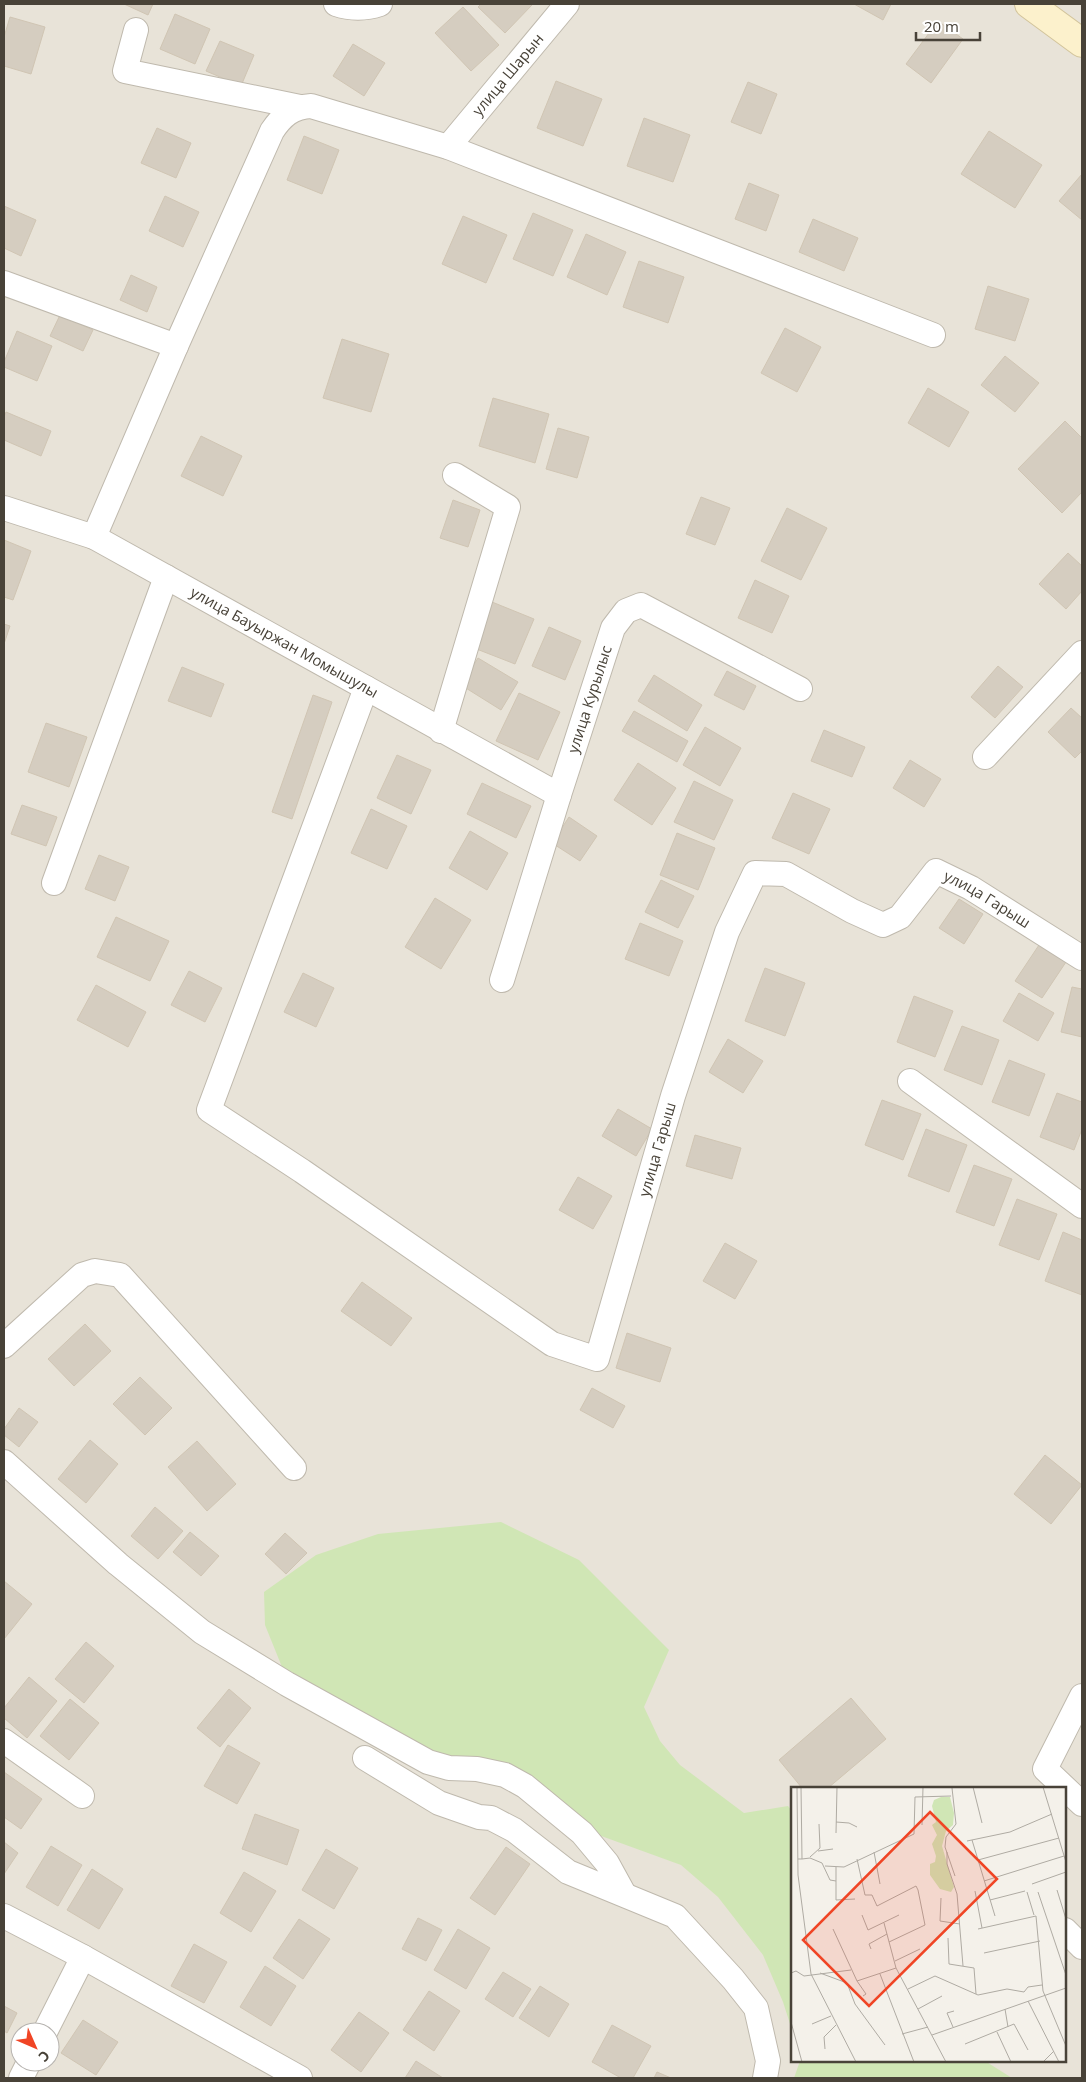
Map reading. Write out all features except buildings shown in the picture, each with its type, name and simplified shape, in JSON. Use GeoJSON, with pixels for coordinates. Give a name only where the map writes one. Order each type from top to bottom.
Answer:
{"type":"FeatureCollection","features":[{"type":"Feature","properties":{"kind":"main road"},"geometry":{"type":"LineString","coordinates":[[1028,4],[1082,43]]}},
{"type":"Feature","properties":{"kind":"street"},"geometry":{"type":"LineString","coordinates":[[336,4],[365,9],[380,4]]}},
{"type":"Feature","properties":{"kind":"street","name":"улица Шарын"},"geometry":{"type":"LineString","coordinates":[[448,147],[567,4]]}},
{"type":"Feature","properties":{"kind":"street"},"geometry":{"type":"LineString","coordinates":[[136,30],[125,70],[300,106],[311,106],[448,147],[933,335]]}},
{"type":"Feature","properties":{"kind":"street"},"geometry":{"type":"LineString","coordinates":[[94,537],[176,346],[272,131],[288,112],[300,106]]}},
{"type":"Feature","properties":{"kind":"street"},"geometry":{"type":"LineString","coordinates":[[4,283],[176,346]]}},
{"type":"Feature","properties":{"kind":"street"},"geometry":{"type":"LineString","coordinates":[[442,731],[508,507],[456,475]]}},
{"type":"Feature","properties":{"kind":"street","name":"улица Бауыржан Момышулы"},"geometry":{"type":"LineString","coordinates":[[4,508],[94,537],[559,794]]}},
{"type":"Feature","properties":{"kind":"street"},"geometry":{"type":"LineString","coordinates":[[54,884],[166,577]]}},
{"type":"Feature","properties":{"kind":"street","name":"улица Курылыс"},"geometry":{"type":"LineString","coordinates":[[502,980],[559,794],[613,628],[626,611],[641,605],[800,689]]}},
{"type":"Feature","properties":{"kind":"street"},"geometry":{"type":"LineString","coordinates":[[986,757],[1082,652]]}},
{"type":"Feature","properties":{"kind":"street","name":"улица Гарыш"},"geometry":{"type":"LineString","coordinates":[[366,688],[209,1110],[302,1170],[552,1344],[596,1359],[673,1096],[727,932],[755,873],[786,874],[852,912],[883,925],[900,917],[936,871],[971,888],[1082,958]]}},
{"type":"Feature","properties":{"kind":"street"},"geometry":{"type":"LineString","coordinates":[[910,1081],[1082,1206]]}},
{"type":"Feature","properties":{"kind":"street"},"geometry":{"type":"LineString","coordinates":[[4,1346],[82,1275],[95,1271],[120,1275],[294,1468]]}},
{"type":"Feature","properties":{"kind":"street"},"geometry":{"type":"LineString","coordinates":[[4,1462],[118,1564],[202,1632],[286,1684],[428,1762],[449,1768],[505,1775],[525,1786],[582,1833],[607,1863],[624,1894]]}},
{"type":"Feature","properties":{"kind":"street"},"geometry":{"type":"LineString","coordinates":[[1064,1787],[1045,1769],[1082,1696]]}},
{"type":"Feature","properties":{"kind":"street"},"geometry":{"type":"LineString","coordinates":[[4,1741],[82,1796]]}},
{"type":"Feature","properties":{"kind":"street"},"geometry":{"type":"LineString","coordinates":[[365,1758],[439,1803],[479,1817],[491,1818],[514,1830],[568,1872],[675,1916],[733,1979],[756,2008],[768,2061],[765,2078]]}},
{"type":"Feature","properties":{"kind":"street"},"geometry":{"type":"LineString","coordinates":[[1066,1789],[1082,1804]]}},
{"type":"Feature","properties":{"kind":"street"},"geometry":{"type":"LineString","coordinates":[[4,1916],[83,1957],[300,2078]]}},
{"type":"Feature","properties":{"kind":"street"},"geometry":{"type":"LineString","coordinates":[[1066,1931],[1082,1947]]}},
{"type":"Feature","properties":{"kind":"street"},"geometry":{"type":"LineString","coordinates":[[49,2022],[83,1957]]}},
{"type":"Feature","properties":{"kind":"shaded area"},"geometry":{"type":"Polygon","coordinates":[[[4,4],[1082,4],[1082,2078],[4,2078],[4,4]]]}},
{"type":"Feature","properties":{"kind":"green space"},"geometry":{"type":"Polygon","coordinates":[[[501,1522],[579,1560],[669,1650],[644,1707],[660,1741],[680,1765],[744,1813],[788,1806],[791,1810],[791,2027],[783,2002],[763,1955],[718,1897],[681,1865],[593,1833],[461,1760],[425,1749],[282,1667],[265,1625],[264,1592],[316,1555],[378,1534],[501,1522]]]}},
{"type":"Feature","properties":{"kind":"green space"},"geometry":{"type":"Polygon","coordinates":[[[800,2062],[987,2062],[1012,2078],[794,2078],[800,2062]]]}}]}
